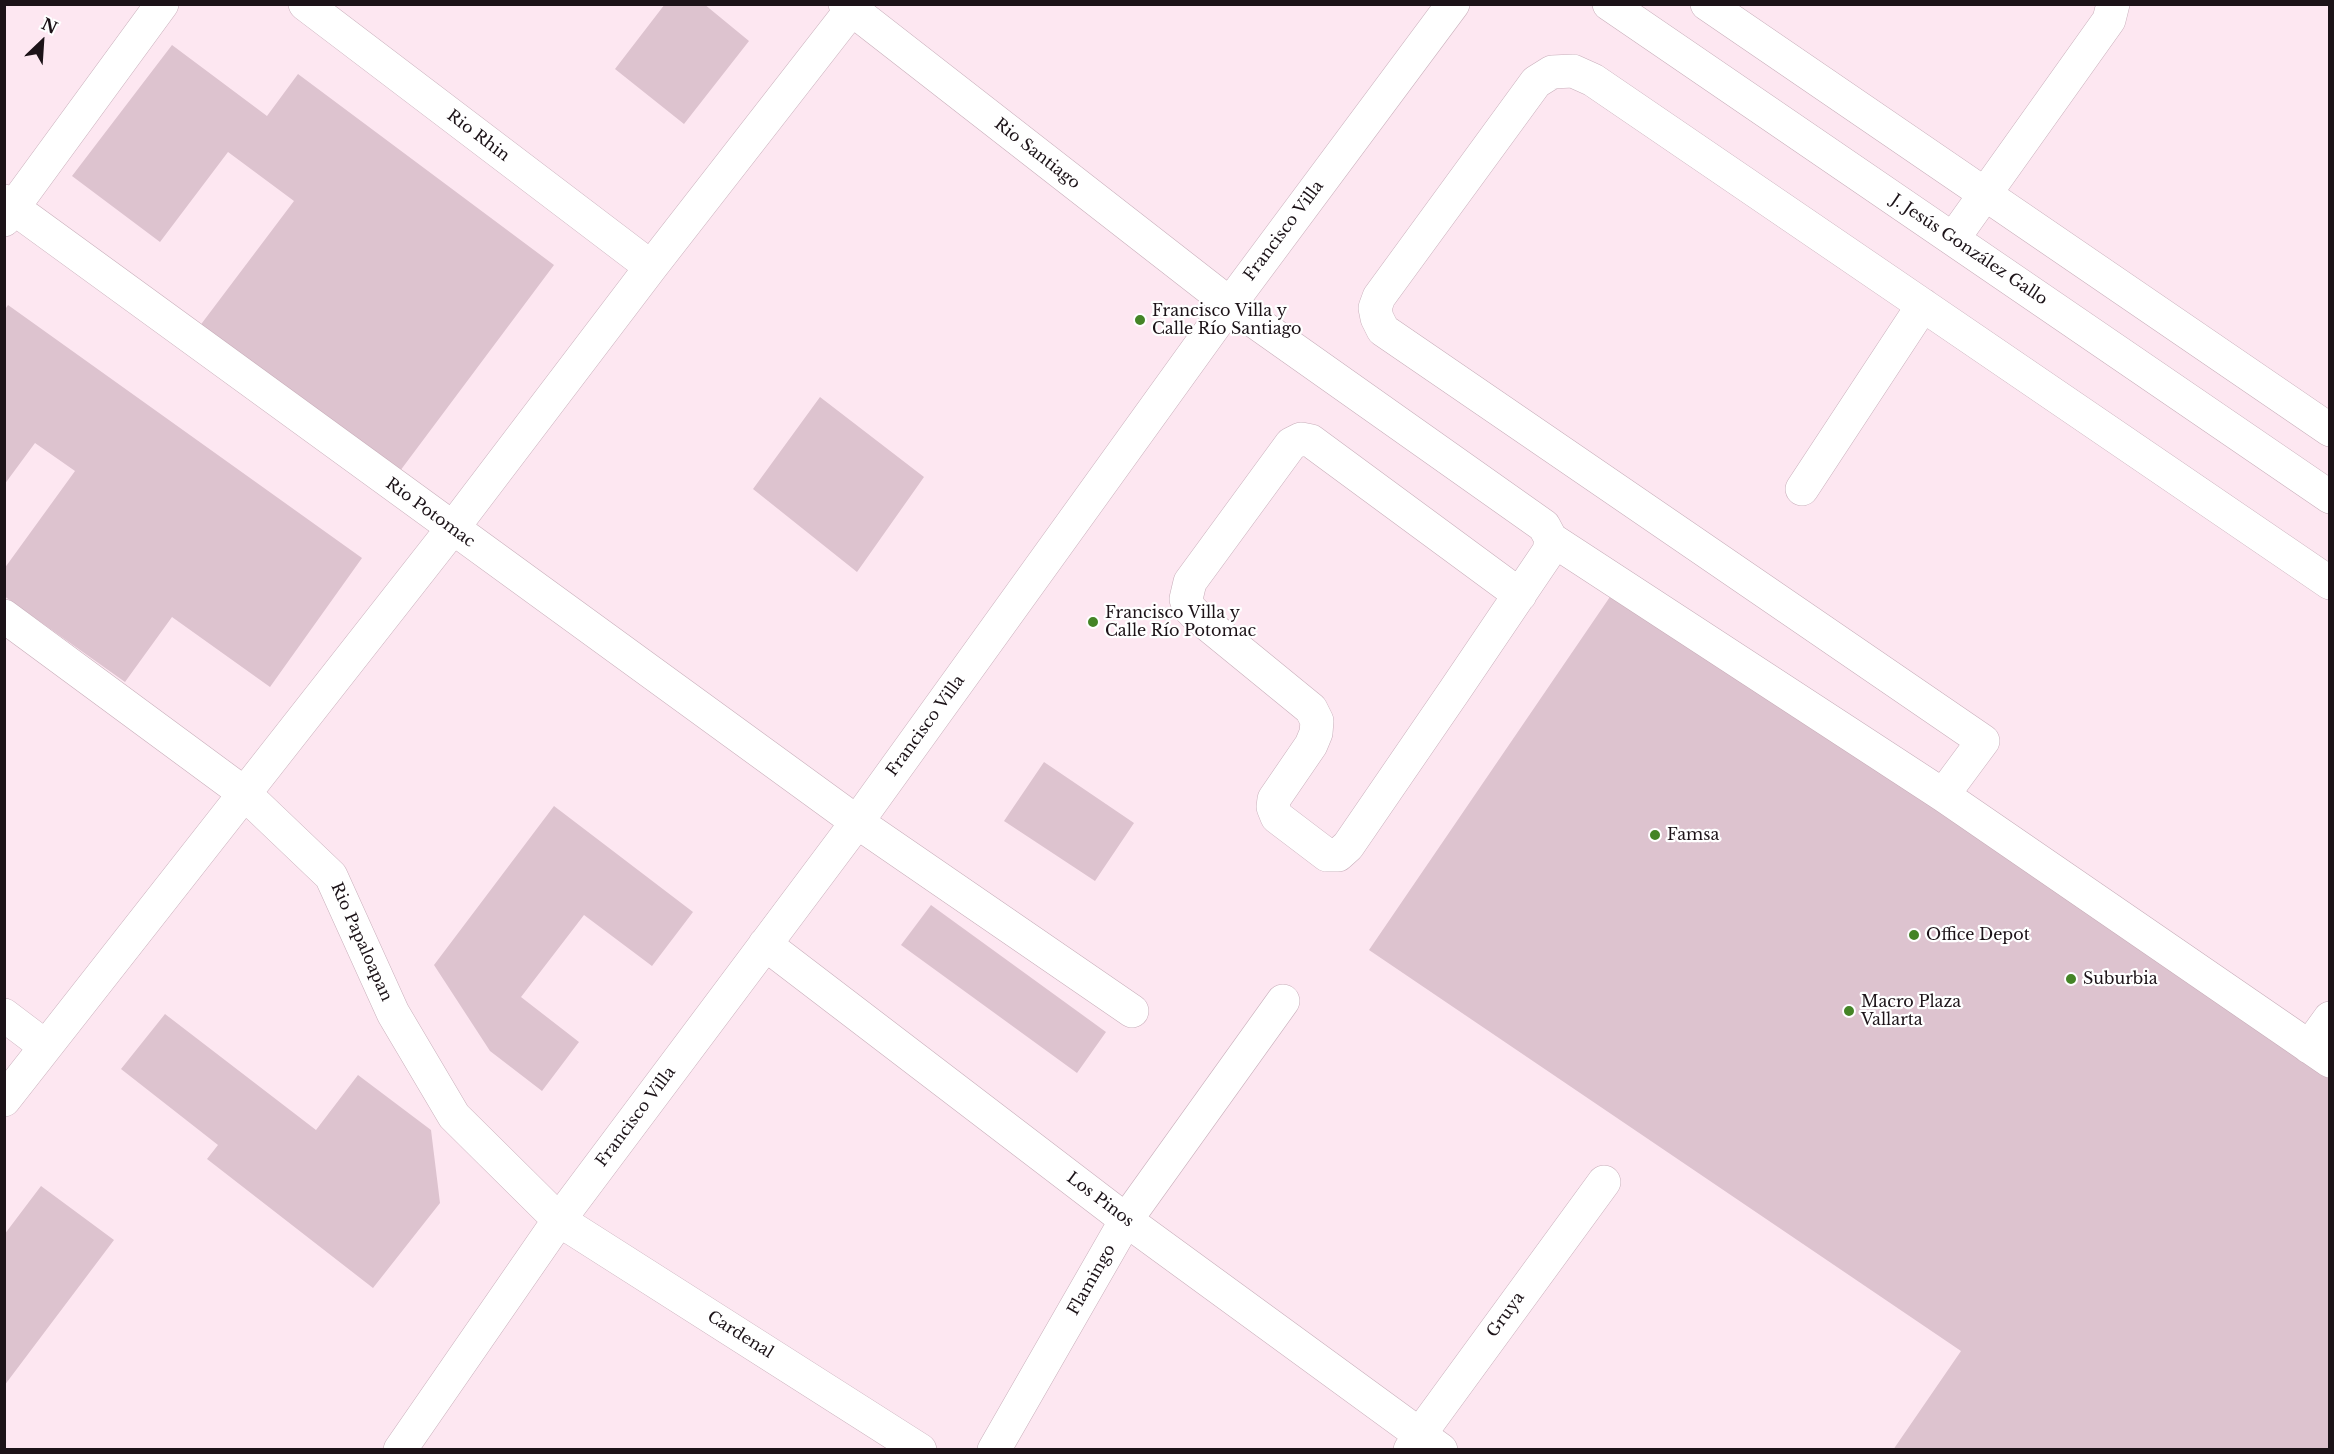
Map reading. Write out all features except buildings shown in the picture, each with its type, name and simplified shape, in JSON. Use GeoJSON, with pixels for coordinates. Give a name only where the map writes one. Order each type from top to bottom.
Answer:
{"type":"FeatureCollection","features":[{"type":"Feature","properties":{"kind":"street"},"geometry":{"type":"LineString","coordinates":[[8,210],[162,4]]}},
{"type":"Feature","properties":{"kind":"street","name":"Rio Rhin"},"geometry":{"type":"LineString","coordinates":[[305,4],[651,267]]}},
{"type":"Feature","properties":{"kind":"street","name":"Francisco Villa"},"geometry":{"type":"LineString","coordinates":[[400,1449],[560,1220],[857,822],[1230,304],[1453,4]]}},
{"type":"Feature","properties":{"kind":"street","name":"J. Jesús González Gallo"},"geometry":{"type":"LineString","coordinates":[[1609,4],[2330,497]]}},
{"type":"Feature","properties":{"kind":"street"},"geometry":{"type":"LineString","coordinates":[[1707,4],[1983,195],[2330,430]]}},
{"type":"Feature","properties":{"kind":"street"},"geometry":{"type":"LineString","coordinates":[[1953,239],[2109,20],[2113,4]]}},
{"type":"Feature","properties":{"kind":"street"},"geometry":{"type":"LineString","coordinates":[[4,1100],[452,529],[848,7]]}},
{"type":"Feature","properties":{"kind":"street","name":"Rio Santiago"},"geometry":{"type":"LineString","coordinates":[[848,7],[1230,304],[1544,526],[1551,539],[1943,795],[2319,1054]]}},
{"type":"Feature","properties":{"kind":"street"},"geometry":{"type":"LineString","coordinates":[[1943,795],[1983,741],[1383,330],[1375,308],[1379,297],[1536,82],[1552,72],[1573,71],[1593,80],[2330,583]]}},
{"type":"Feature","properties":{"kind":"street","name":"Rio Potomac"},"geometry":{"type":"LineString","coordinates":[[8,210],[857,822],[1132,1011]]}},
{"type":"Feature","properties":{"kind":"street"},"geometry":{"type":"LineString","coordinates":[[1802,489],[1923,305]]}},
{"type":"Feature","properties":{"kind":"street"},"geometry":{"type":"LineString","coordinates":[[1520,595],[1311,441],[1301,439],[1291,444],[1190,582],[1186,598],[1189,608],[1196,615],[1311,709],[1317,721],[1316,733],[1311,746],[1274,799],[1273,807],[1277,817],[1327,855],[1338,855],[1348,846],[1520,595],[1549,551],[1551,539]]}},
{"type":"Feature","properties":{"kind":"street","name":"Rio Papaloapan"},"geometry":{"type":"LineString","coordinates":[[4,616],[244,793],[331,876],[393,1013],[454,1116],[560,1220]]}},
{"type":"Feature","properties":{"kind":"street","name":"Los Pinos"},"geometry":{"type":"LineString","coordinates":[[765,944],[1424,1444]]}},
{"type":"Feature","properties":{"kind":"street","name":"Flamingo"},"geometry":{"type":"LineString","coordinates":[[994,1449],[1126,1220],[1283,1001]]}},
{"type":"Feature","properties":{"kind":"street"},"geometry":{"type":"LineString","coordinates":[[4,1015],[45,1046]]}},
{"type":"Feature","properties":{"kind":"street"},"geometry":{"type":"LineString","coordinates":[[2319,1054],[2330,1018]]}},
{"type":"Feature","properties":{"kind":"street","name":"Gruya"},"geometry":{"type":"LineString","coordinates":[[1424,1444],[1604,1182]]}},
{"type":"Feature","properties":{"kind":"street","name":"Cardenal"},"geometry":{"type":"LineString","coordinates":[[560,1220],[920,1449]]}},
{"type":"Feature","properties":{"kind":"place","name":"Francisco Villa y Calle Río Santiago"},"geometry":{"type":"Point","coordinates":[1140,320]}},
{"type":"Feature","properties":{"kind":"place","name":"Francisco Villa y Calle Río Potomac"},"geometry":{"type":"Point","coordinates":[1093,622]}},
{"type":"Feature","properties":{"kind":"place","name":"Famsa"},"geometry":{"type":"Point","coordinates":[1655,835]}},
{"type":"Feature","properties":{"kind":"place","name":"Office Depot"},"geometry":{"type":"Point","coordinates":[1914,935]}},
{"type":"Feature","properties":{"kind":"place","name":"Suburbia"},"geometry":{"type":"Point","coordinates":[2071,979]}},
{"type":"Feature","properties":{"kind":"place","name":"Macro Plaza Vallarta"},"geometry":{"type":"Point","coordinates":[1849,1011]}}]}
